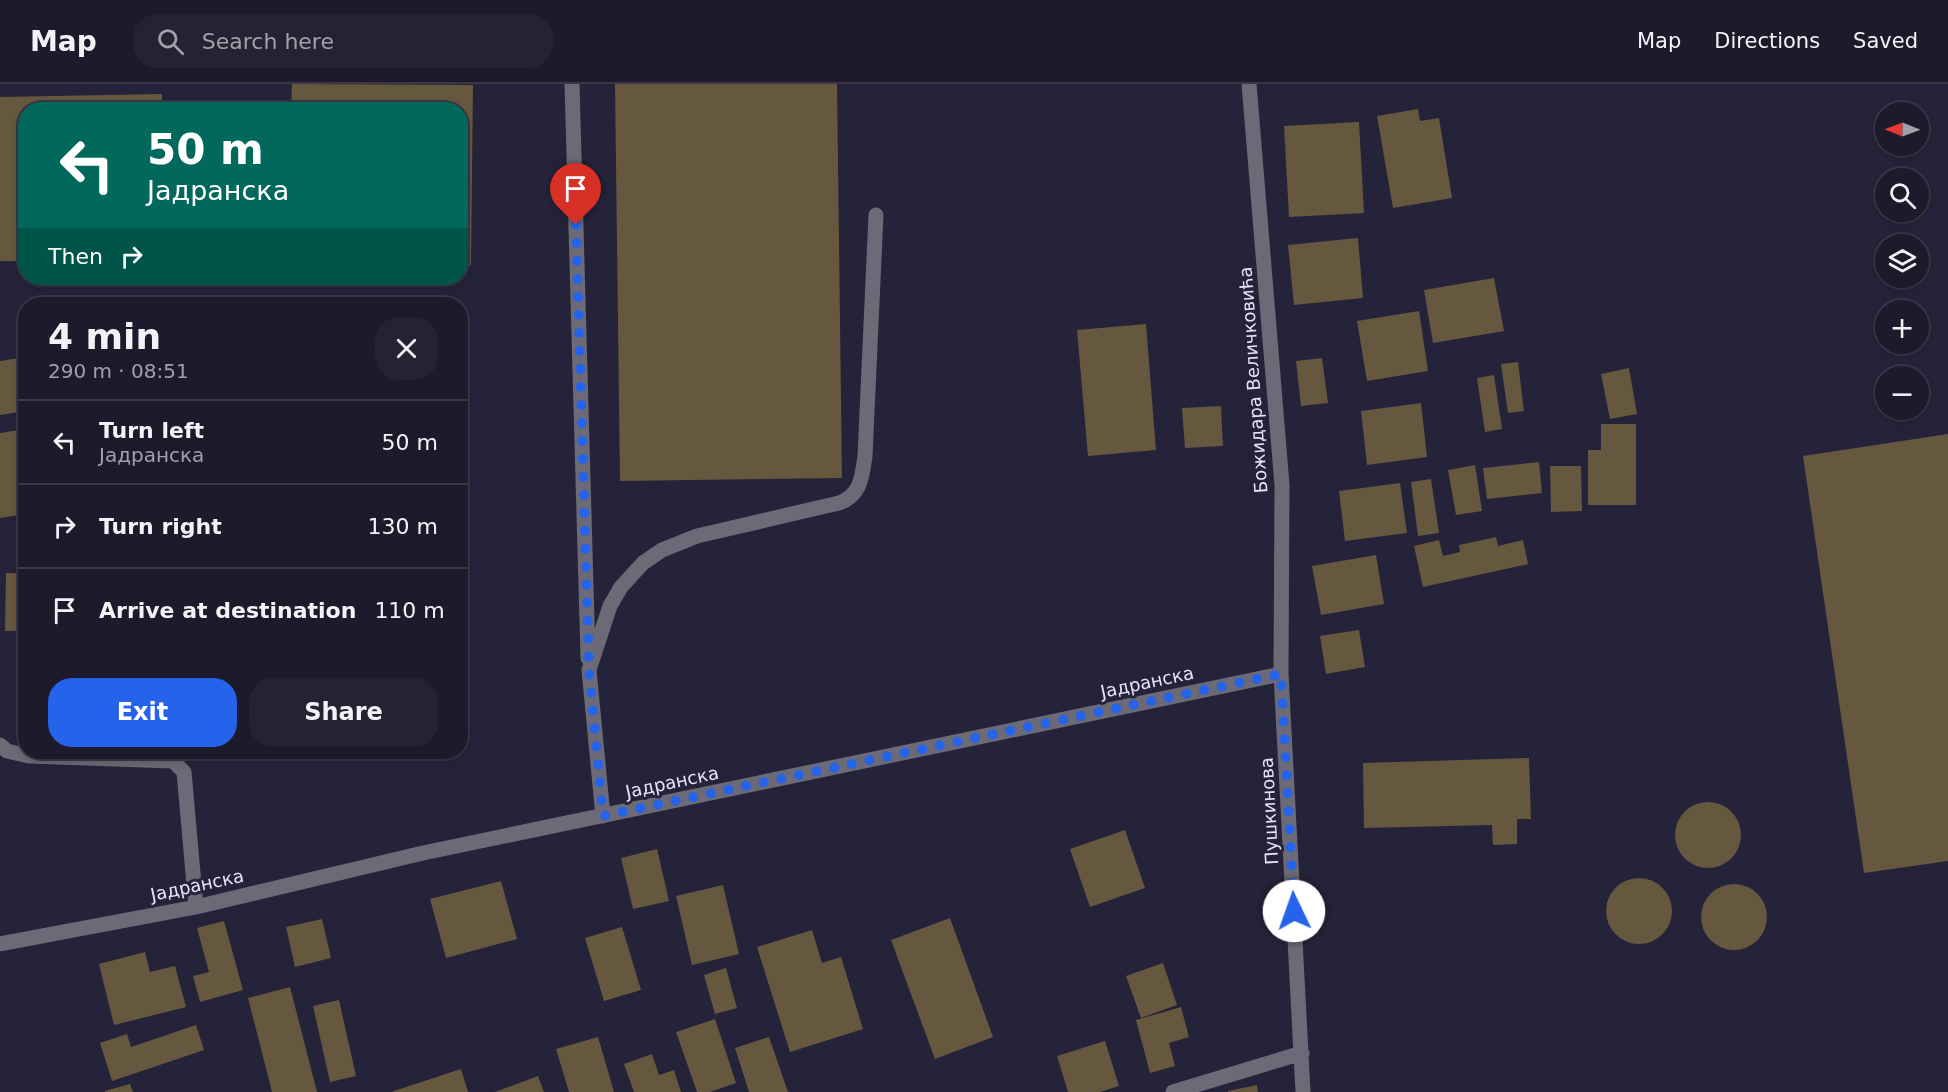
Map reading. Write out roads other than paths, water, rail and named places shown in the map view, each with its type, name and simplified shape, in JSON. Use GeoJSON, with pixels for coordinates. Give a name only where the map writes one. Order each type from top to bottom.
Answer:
{"type":"FeatureCollection","features":[{"type":"Feature","properties":{"kind":"street"},"geometry":{"type":"LineString","coordinates":[[572,84],[589,670],[603,816]]}},
{"type":"Feature","properties":{"kind":"street","name":"Божидара Величковића"},"geometry":{"type":"LineString","coordinates":[[1249,84],[1282,485],[1281,674]]}},
{"type":"Feature","properties":{"kind":"street"},"geometry":{"type":"LineString","coordinates":[[589,670],[610,606],[621,587],[643,563],[662,550],[697,536],[839,503],[852,496],[858,489],[865,456],[876,215]]}},
{"type":"Feature","properties":{"kind":"street","name":"Јадранска"},"geometry":{"type":"LineString","coordinates":[[0,944],[196,907],[423,853],[1281,674]]}},
{"type":"Feature","properties":{"kind":"street","name":"Пушкинова"},"geometry":{"type":"LineString","coordinates":[[1281,674],[1303,1092]]}},
{"type":"Feature","properties":{"kind":"street"},"geometry":{"type":"LineString","coordinates":[[0,745],[7,751],[18,754]]}},
{"type":"Feature","properties":{"kind":"street"},"geometry":{"type":"LineString","coordinates":[[115,759],[173,761],[184,772],[196,907]]}},
{"type":"Feature","properties":{"kind":"street"},"geometry":{"type":"LineString","coordinates":[[1173,1092],[1302,1053]]}}]}
